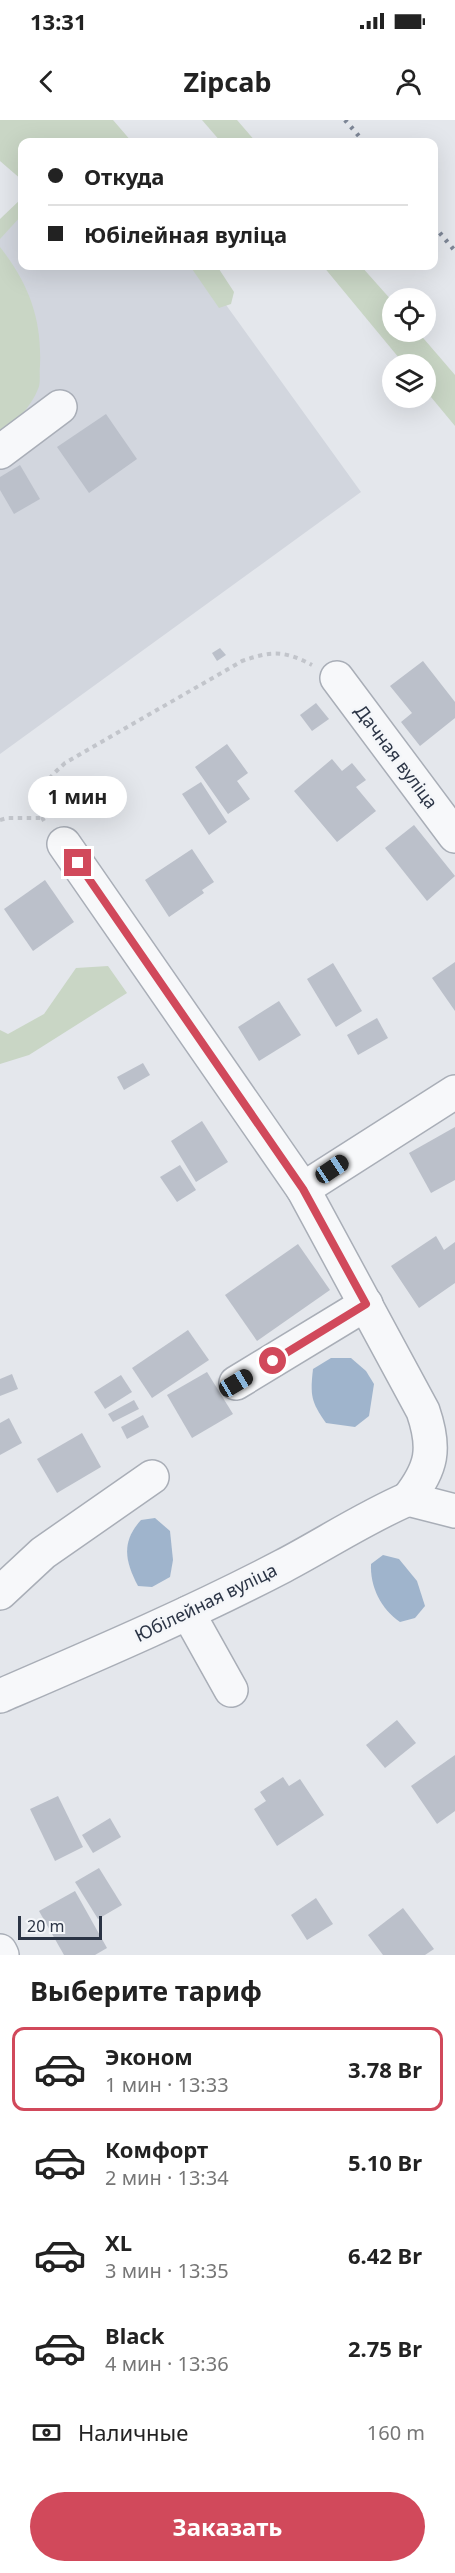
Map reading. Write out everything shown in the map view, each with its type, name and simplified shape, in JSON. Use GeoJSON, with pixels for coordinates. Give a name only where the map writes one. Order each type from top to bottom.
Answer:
{"type":"FeatureCollection","features":[{"type":"Feature","properties":{"kind":"street"},"geometry":{"type":"LineString","coordinates":[[0,452],[60,407]]}},
{"type":"Feature","properties":{"kind":"street","name":"Дачная вуліца"},"geometry":{"type":"LineString","coordinates":[[337,678],[455,836]]}},
{"type":"Feature","properties":{"kind":"street"},"geometry":{"type":"LineString","coordinates":[[64,844],[303,1189],[423,1411],[432,1447],[430,1459],[418,1486],[408,1499],[455,1511]]}},
{"type":"Feature","properties":{"kind":"street"},"geometry":{"type":"LineString","coordinates":[[303,1189],[455,1092]]}},
{"type":"Feature","properties":{"kind":"street"},"geometry":{"type":"LineString","coordinates":[[236,1383],[366,1304]]}},
{"type":"Feature","properties":{"kind":"street"},"geometry":{"type":"LineString","coordinates":[[0,1593],[43,1552],[152,1476]]}},
{"type":"Feature","properties":{"kind":"street","name":"Юбілейная вуліца"},"geometry":{"type":"LineString","coordinates":[[0,1696],[188,1613],[283,1566],[368,1517],[408,1499]]}},
{"type":"Feature","properties":{"kind":"street"},"geometry":{"type":"LineString","coordinates":[[188,1613],[231,1690]]}},
{"type":"Feature","properties":{"kind":"path"},"geometry":{"type":"LineString","coordinates":[[64,844],[42,818],[40,794],[50,776],[65,763],[242,661],[264,653],[294,655],[337,678]]}},
{"type":"Feature","properties":{"kind":"path"},"geometry":{"type":"LineString","coordinates":[[0,820],[42,818]]}},
{"type":"Feature","properties":{"kind":"shaded area"},"geometry":{"type":"Polygon","coordinates":[[[18,207],[18,270],[201,270],[361,492],[0,754],[0,221],[18,207]]]}},
{"type":"Feature","properties":{"kind":"green space"},"geometry":{"type":"Polygon","coordinates":[[[0,120],[113,120],[129,138],[18,138],[18,177],[0,161],[0,120]]]}},
{"type":"Feature","properties":{"kind":"green space"},"geometry":{"type":"Polygon","coordinates":[[[202,120],[237,120],[253,138],[218,138],[202,120]]]}},
{"type":"Feature","properties":{"kind":"green space"},"geometry":{"type":"Polygon","coordinates":[[[18,202],[18,219],[0,239],[0,219],[18,202]]]}},
{"type":"Feature","properties":{"kind":"green space"},"geometry":{"type":"Polygon","coordinates":[[[0,247],[19,275],[32,303],[40,349],[39,384],[35,396],[22,414],[0,435],[0,247]]]}},
{"type":"Feature","properties":{"kind":"green space"},"geometry":{"type":"Polygon","coordinates":[[[193,270],[220,270],[234,292],[231,304],[219,308],[193,270]]]}},
{"type":"Feature","properties":{"kind":"green space"},"geometry":{"type":"Polygon","coordinates":[[[326,270],[365,270],[382,290],[382,337],[326,270]]]}},
{"type":"Feature","properties":{"kind":"green space"},"geometry":{"type":"Polygon","coordinates":[[[386,342],[427,342],[455,375],[455,426],[436,403],[436,354],[396,354],[386,342]]]}},
{"type":"Feature","properties":{"kind":"green space"},"geometry":{"type":"Polygon","coordinates":[[[108,966],[127,993],[29,1055],[0,1064],[0,1030],[8,1034],[44,1014],[76,968],[108,966]]]}},
{"type":"Feature","properties":{"kind":"water"},"geometry":{"type":"Polygon","coordinates":[[[331,1358],[351,1358],[366,1371],[374,1384],[369,1416],[355,1427],[326,1423],[315,1404],[312,1392],[313,1369],[331,1358]]]}},
{"type":"Feature","properties":{"kind":"water"},"geometry":{"type":"Polygon","coordinates":[[[155,1518],[170,1531],[173,1560],[170,1577],[152,1587],[138,1586],[128,1560],[130,1536],[141,1520],[155,1518]]]}},
{"type":"Feature","properties":{"kind":"water"},"geometry":{"type":"Polygon","coordinates":[[[383,1555],[399,1559],[417,1581],[425,1606],[415,1618],[400,1622],[387,1611],[378,1597],[372,1581],[371,1564],[383,1555]]]}},
{"type":"Feature","properties":{"kind":"building"},"geometry":{"type":"Polygon","coordinates":[[[106,414],[137,459],[89,493],[57,447],[106,414]]]}},
{"type":"Feature","properties":{"kind":"building"},"geometry":{"type":"Polygon","coordinates":[[[20,465],[40,499],[14,514],[0,490],[0,477],[20,465]]]}},
{"type":"Feature","properties":{"kind":"building"},"geometry":{"type":"Polygon","coordinates":[[[220,648],[226,655],[217,661],[212,653],[220,648]]]}},
{"type":"Feature","properties":{"kind":"building"},"geometry":{"type":"Polygon","coordinates":[[[423,661],[455,702],[455,718],[420,746],[401,722],[412,713],[390,686],[423,661]]]}},
{"type":"Feature","properties":{"kind":"building"},"geometry":{"type":"Polygon","coordinates":[[[316,703],[329,719],[312,731],[300,715],[316,703]]]}},
{"type":"Feature","properties":{"kind":"building"},"geometry":{"type":"Polygon","coordinates":[[[227,744],[248,773],[237,781],[250,799],[228,814],[195,767],[227,744]]]}},
{"type":"Feature","properties":{"kind":"building"},"geometry":{"type":"Polygon","coordinates":[[[332,759],[342,771],[352,763],[366,780],[356,787],[376,811],[337,842],[294,791],[332,759]]]}},
{"type":"Feature","properties":{"kind":"building"},"geometry":{"type":"Polygon","coordinates":[[[201,782],[227,822],[209,835],[182,794],[201,782]]]}},
{"type":"Feature","properties":{"kind":"building"},"geometry":{"type":"Polygon","coordinates":[[[414,825],[455,876],[427,901],[385,848],[414,825]]]}},
{"type":"Feature","properties":{"kind":"building"},"geometry":{"type":"Polygon","coordinates":[[[192,849],[214,882],[202,890],[204,893],[169,917],[145,880],[192,849]]]}},
{"type":"Feature","properties":{"kind":"building"},"geometry":{"type":"Polygon","coordinates":[[[45,880],[74,922],[33,951],[4,909],[45,880]]]}},
{"type":"Feature","properties":{"kind":"building"},"geometry":{"type":"Polygon","coordinates":[[[455,962],[455,1011],[432,978],[455,962]]]}},
{"type":"Feature","properties":{"kind":"building"},"geometry":{"type":"Polygon","coordinates":[[[333,963],[362,1011],[336,1027],[307,979],[333,963]]]}},
{"type":"Feature","properties":{"kind":"building"},"geometry":{"type":"Polygon","coordinates":[[[279,1001],[301,1035],[259,1061],[238,1027],[279,1001]]]}},
{"type":"Feature","properties":{"kind":"building"},"geometry":{"type":"Polygon","coordinates":[[[377,1018],[388,1038],[358,1055],[347,1035],[377,1018]]]}},
{"type":"Feature","properties":{"kind":"building"},"geometry":{"type":"Polygon","coordinates":[[[143,1063],[150,1075],[124,1090],[117,1077],[143,1063]]]}},
{"type":"Feature","properties":{"kind":"building"},"geometry":{"type":"Polygon","coordinates":[[[202,1121],[228,1162],[196,1182],[171,1141],[202,1121]]]}},
{"type":"Feature","properties":{"kind":"building"},"geometry":{"type":"Polygon","coordinates":[[[455,1127],[455,1180],[431,1193],[409,1153],[455,1127]]]}},
{"type":"Feature","properties":{"kind":"building"},"geometry":{"type":"Polygon","coordinates":[[[180,1165],[196,1190],[177,1202],[160,1177],[180,1165]]]}},
{"type":"Feature","properties":{"kind":"building"},"geometry":{"type":"Polygon","coordinates":[[[436,1236],[444,1250],[455,1242],[455,1283],[419,1308],[391,1266],[436,1236]]]}},
{"type":"Feature","properties":{"kind":"building"},"geometry":{"type":"Polygon","coordinates":[[[298,1244],[330,1290],[257,1341],[225,1295],[298,1244]]]}},
{"type":"Feature","properties":{"kind":"building"},"geometry":{"type":"Polygon","coordinates":[[[188,1330],[209,1360],[152,1398],[132,1368],[188,1330]]]}},
{"type":"Feature","properties":{"kind":"building"},"geometry":{"type":"Polygon","coordinates":[[[207,1372],[233,1414],[192,1438],[167,1395],[207,1372]]]}},
{"type":"Feature","properties":{"kind":"building"},"geometry":{"type":"Polygon","coordinates":[[[12,1374],[18,1389],[0,1396],[0,1379],[12,1374]]]}},
{"type":"Feature","properties":{"kind":"building"},"geometry":{"type":"Polygon","coordinates":[[[121,1375],[132,1392],[105,1409],[94,1392],[121,1375]]]}},
{"type":"Feature","properties":{"kind":"building"},"geometry":{"type":"Polygon","coordinates":[[[134,1400],[139,1409],[113,1422],[108,1414],[134,1400]]]}},
{"type":"Feature","properties":{"kind":"building"},"geometry":{"type":"Polygon","coordinates":[[[143,1415],[149,1427],[127,1439],[121,1427],[143,1415]]]}},
{"type":"Feature","properties":{"kind":"building"},"geometry":{"type":"Polygon","coordinates":[[[9,1418],[22,1443],[0,1455],[0,1423],[9,1418]]]}},
{"type":"Feature","properties":{"kind":"building"},"geometry":{"type":"Polygon","coordinates":[[[82,1433],[101,1467],[57,1493],[37,1459],[82,1433]]]}},
{"type":"Feature","properties":{"kind":"building"},"geometry":{"type":"Polygon","coordinates":[[[397,1720],[416,1743],[385,1768],[366,1745],[397,1720]]]}},
{"type":"Feature","properties":{"kind":"building"},"geometry":{"type":"Polygon","coordinates":[[[455,1755],[455,1811],[437,1824],[411,1786],[455,1755]]]}},
{"type":"Feature","properties":{"kind":"building"},"geometry":{"type":"Polygon","coordinates":[[[283,1777],[289,1786],[300,1779],[324,1815],[277,1846],[254,1809],[266,1801],[260,1792],[283,1777]]]}},
{"type":"Feature","properties":{"kind":"building"},"geometry":{"type":"Polygon","coordinates":[[[58,1796],[83,1847],[55,1861],[30,1809],[58,1796]]]}},
{"type":"Feature","properties":{"kind":"building"},"geometry":{"type":"Polygon","coordinates":[[[110,1818],[121,1837],[93,1853],[82,1835],[110,1818]]]}},
{"type":"Feature","properties":{"kind":"building"},"geometry":{"type":"Polygon","coordinates":[[[99,1868],[122,1905],[98,1919],[75,1882],[99,1868]]]}},
{"type":"Feature","properties":{"kind":"building"},"geometry":{"type":"Polygon","coordinates":[[[75,1891],[107,1948],[95,1955],[64,1955],[39,1911],[75,1891]]]}},
{"type":"Feature","properties":{"kind":"building"},"geometry":{"type":"Polygon","coordinates":[[[316,1898],[333,1924],[307,1940],[291,1915],[316,1898]]]}},
{"type":"Feature","properties":{"kind":"building"},"geometry":{"type":"Polygon","coordinates":[[[403,1908],[434,1949],[425,1955],[383,1955],[368,1935],[403,1908]]]}},
{"type":"Feature","properties":{"kind":"railway"},"geometry":{"type":"LineString","coordinates":[[345,120],[361,138]]}},
{"type":"Feature","properties":{"kind":"railway"},"geometry":{"type":"LineString","coordinates":[[438,231],[455,251]]}},
{"type":"Feature","properties":{"kind":"route"},"geometry":{"type":"LineString","coordinates":[[78,863],[303,1189],[366,1304],[273,1361]]}}]}
